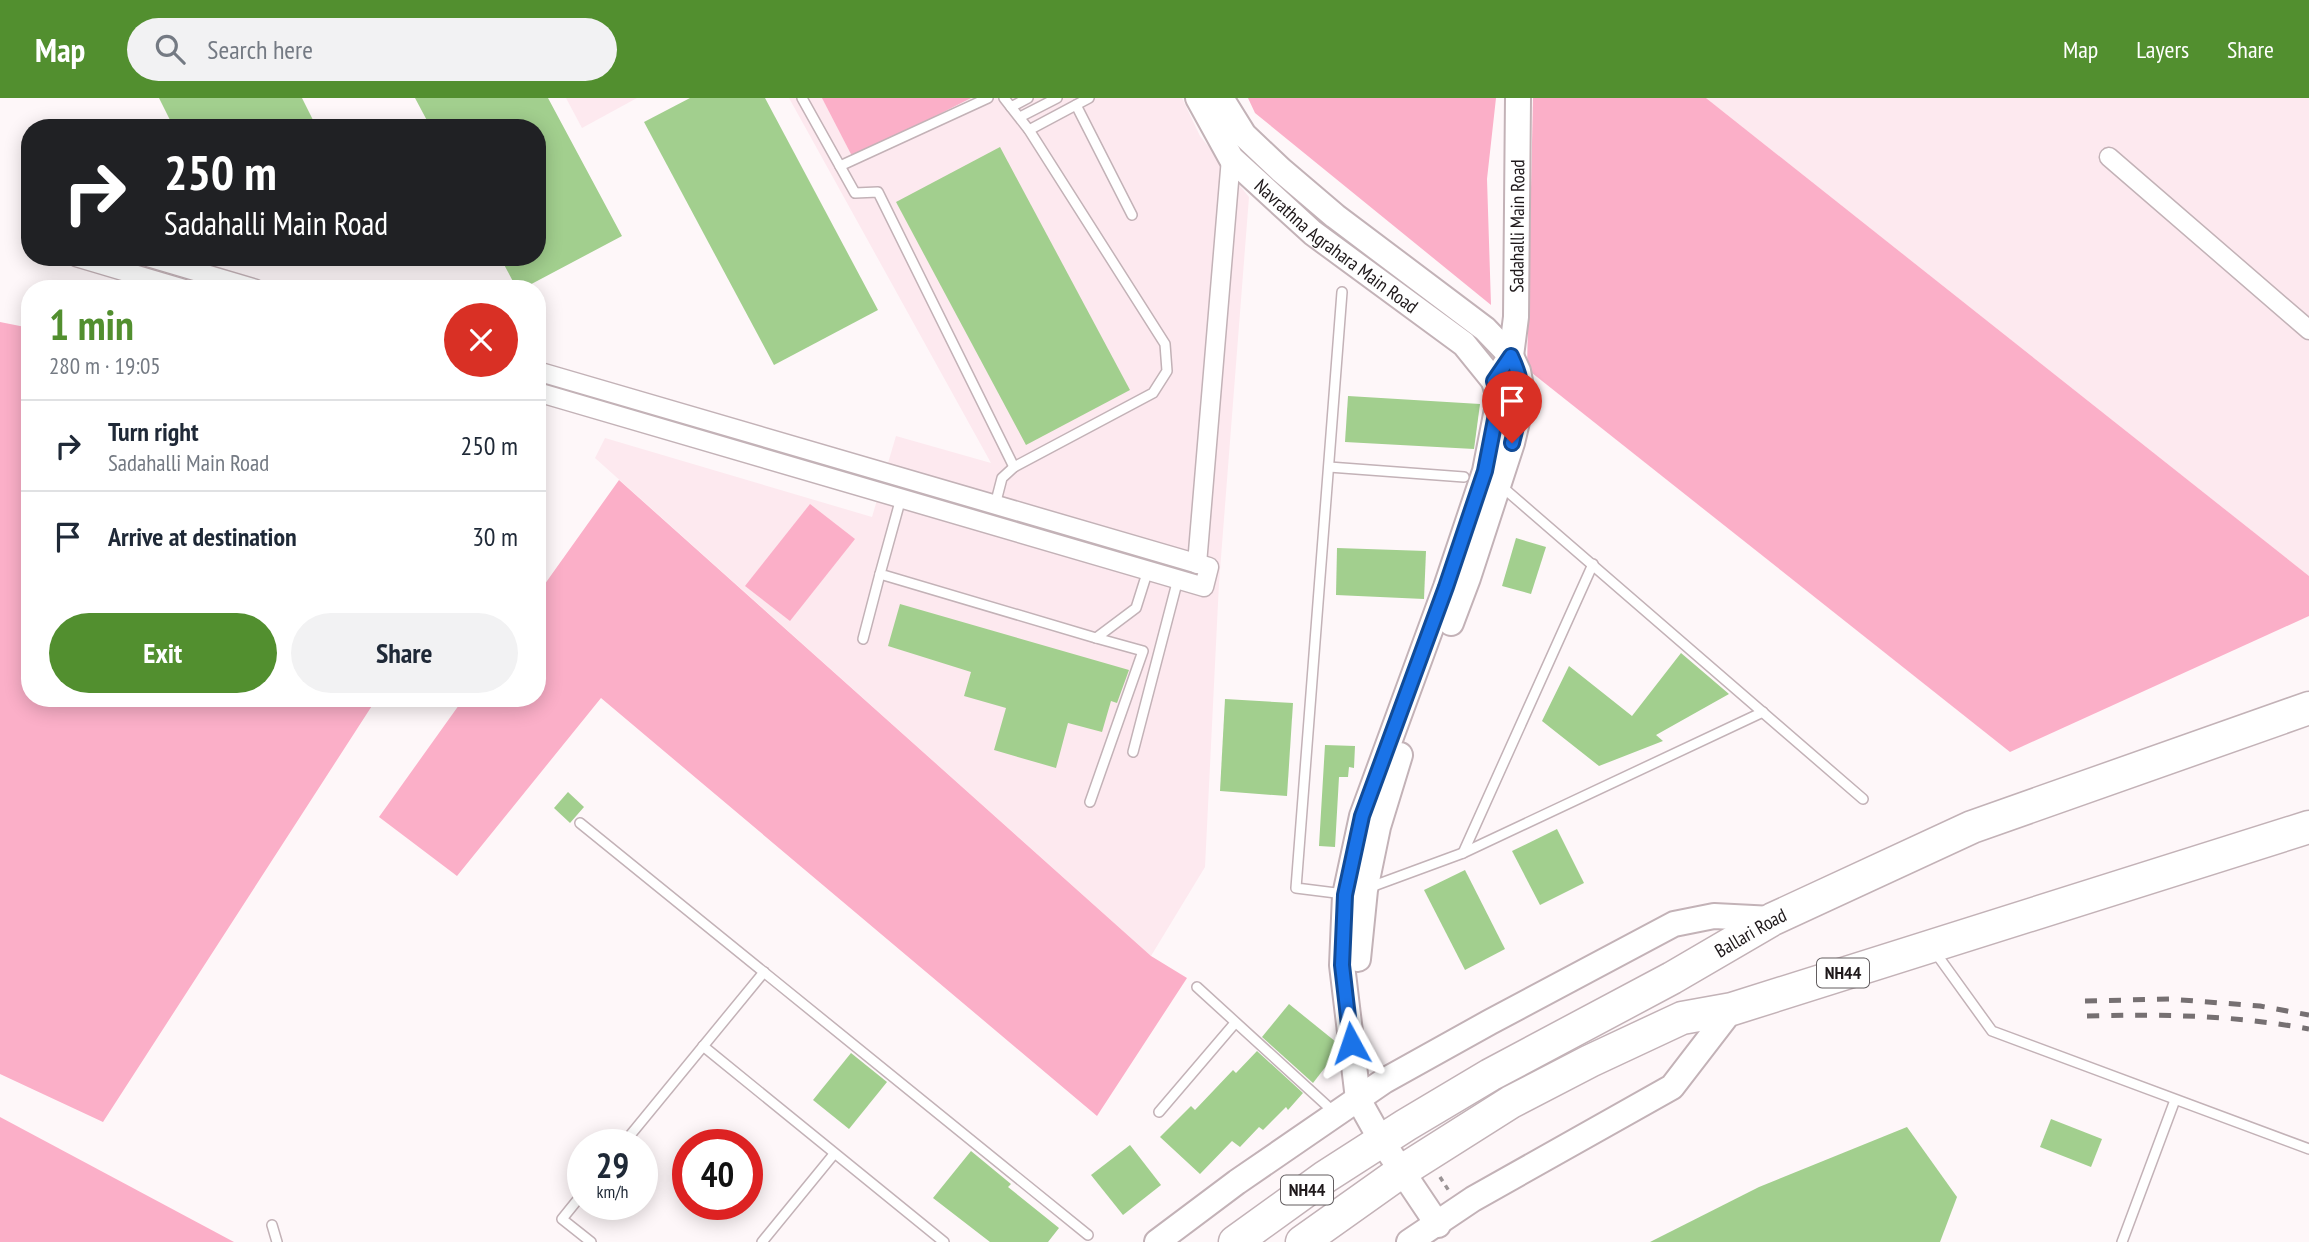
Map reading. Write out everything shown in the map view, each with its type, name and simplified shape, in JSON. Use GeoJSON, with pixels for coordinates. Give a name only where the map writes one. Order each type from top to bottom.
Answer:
{"type":"FeatureCollection","features":[{"type":"Feature","properties":{"kind":"highway","name":"Ballari Road"},"geometry":{"type":"LineString","coordinates":[[1235,1242],[1381,1140],[1490,1075],[1672,978],[1773,919],[1972,827],[2309,708]]}},
{"type":"Feature","properties":{"kind":"highway","name":"NH44"},"geometry":{"type":"LineString","coordinates":[[1302,1242],[1402,1171],[1511,1102],[1682,1018],[1732,1009],[2309,827]]}},
{"type":"Feature","properties":{"kind":"street","name":"Navrathna Agrahara Main Road"},"geometry":{"type":"LineString","coordinates":[[1198,98],[1231,158],[1314,233],[1464,344],[1494,381]]}},
{"type":"Feature","properties":{"kind":"street","name":"Navrathna Agrahara Main Road"},"geometry":{"type":"LineString","coordinates":[[1221,98],[1244,135],[1281,170],[1335,216],[1485,328],[1511,356]]}},
{"type":"Feature","properties":{"kind":"street","name":"Sadahalli Main Road"},"geometry":{"type":"LineString","coordinates":[[1358,1099],[1348,1000],[1356,969],[1355,892],[1465,559],[1499,399],[1494,381],[1511,356],[1516,317],[1518,98]]}},
{"type":"Feature","properties":{"kind":"street"},"geometry":{"type":"LineString","coordinates":[[2109,157],[2309,330]]}},
{"type":"Feature","properties":{"kind":"street"},"geometry":{"type":"LineString","coordinates":[[546,395],[1204,587],[1203,566],[1231,158]]}},
{"type":"Feature","properties":{"kind":"street"},"geometry":{"type":"LineString","coordinates":[[106,266],[154,280]]}},
{"type":"Feature","properties":{"kind":"street"},"geometry":{"type":"LineString","coordinates":[[178,266],[226,280]]}},
{"type":"Feature","properties":{"kind":"street","name":"Sadahalli Main Road"},"geometry":{"type":"LineString","coordinates":[[1465,559],[1499,484],[1523,397],[1518,371],[1511,356]]}},
{"type":"Feature","properties":{"kind":"street"},"geometry":{"type":"LineString","coordinates":[[546,374],[1203,566]]}},
{"type":"Feature","properties":{"kind":"street"},"geometry":{"type":"LineString","coordinates":[[1157,1242],[1237,1182],[1384,1081],[1674,923],[1714,916],[1773,919]]}},
{"type":"Feature","properties":{"kind":"street"},"geometry":{"type":"LineString","coordinates":[[1409,1242],[1473,1199],[1672,1087],[1732,1009]]}},
{"type":"Feature","properties":{"kind":"street"},"geometry":{"type":"LineString","coordinates":[[1358,1099],[1381,1140],[1438,1225]]}},
{"type":"Feature","properties":{"kind":"lane"},"geometry":{"type":"LineString","coordinates":[[802,98],[855,192],[878,192],[1014,467]]}},
{"type":"Feature","properties":{"kind":"lane"},"geometry":{"type":"LineString","coordinates":[[840,166],[988,98]]}},
{"type":"Feature","properties":{"kind":"lane"},"geometry":{"type":"LineString","coordinates":[[995,505],[1002,478],[1014,467],[1153,393],[1167,371],[1165,344],[1029,130],[1004,98]]}},
{"type":"Feature","properties":{"kind":"lane"},"geometry":{"type":"LineString","coordinates":[[1011,107],[1028,98]]}},
{"type":"Feature","properties":{"kind":"lane"},"geometry":{"type":"LineString","coordinates":[[1020,117],[1057,98]]}},
{"type":"Feature","properties":{"kind":"lane"},"geometry":{"type":"LineString","coordinates":[[1029,130],[1089,98]]}},
{"type":"Feature","properties":{"kind":"lane"},"geometry":{"type":"LineString","coordinates":[[1076,105],[1132,215]]}},
{"type":"Feature","properties":{"kind":"lane"},"geometry":{"type":"LineString","coordinates":[[1342,292],[1296,888],[1355,892],[1463,853],[1763,712]]}},
{"type":"Feature","properties":{"kind":"lane"},"geometry":{"type":"LineString","coordinates":[[1329,467],[1464,477]]}},
{"type":"Feature","properties":{"kind":"lane"},"geometry":{"type":"LineString","coordinates":[[1499,484],[1863,799]]}},
{"type":"Feature","properties":{"kind":"lane"},"geometry":{"type":"LineString","coordinates":[[863,639],[901,498]]}},
{"type":"Feature","properties":{"kind":"lane"},"geometry":{"type":"LineString","coordinates":[[1463,853],[1593,564]]}},
{"type":"Feature","properties":{"kind":"lane"},"geometry":{"type":"LineString","coordinates":[[1096,638],[1136,608],[1148,570]]}},
{"type":"Feature","properties":{"kind":"lane"},"geometry":{"type":"LineString","coordinates":[[880,574],[1158,656]]}},
{"type":"Feature","properties":{"kind":"lane"},"geometry":{"type":"LineString","coordinates":[[1133,752],[1178,579]]}},
{"type":"Feature","properties":{"kind":"lane"},"geometry":{"type":"LineString","coordinates":[[1090,802],[1143,651]]}},
{"type":"Feature","properties":{"kind":"lane"},"geometry":{"type":"LineString","coordinates":[[580,822],[1088,1235]]}},
{"type":"Feature","properties":{"kind":"lane"},"geometry":{"type":"LineString","coordinates":[[1930,945],[1992,1031],[2309,1149]]}},
{"type":"Feature","properties":{"kind":"lane"},"geometry":{"type":"LineString","coordinates":[[635,1129],[764,972]]}},
{"type":"Feature","properties":{"kind":"lane"},"geometry":{"type":"LineString","coordinates":[[1196,987],[1337,1114]]}},
{"type":"Feature","properties":{"kind":"lane"},"geometry":{"type":"LineString","coordinates":[[1159,1112],[1235,1023]]}},
{"type":"Feature","properties":{"kind":"lane"},"geometry":{"type":"LineString","coordinates":[[703,1046],[944,1242]]}},
{"type":"Feature","properties":{"kind":"lane"},"geometry":{"type":"LineString","coordinates":[[2122,1242],[2175,1100]]}},
{"type":"Feature","properties":{"kind":"lane"},"geometry":{"type":"LineString","coordinates":[[762,1242],[834,1154]]}},
{"type":"Feature","properties":{"kind":"lane"},"geometry":{"type":"LineString","coordinates":[[567,1213],[562,1219],[591,1242]]}},
{"type":"Feature","properties":{"kind":"lane"},"geometry":{"type":"LineString","coordinates":[[272,1225],[277,1242]]}},
{"type":"Feature","properties":{"kind":"path"},"geometry":{"type":"LineString","coordinates":[[1438,1175],[1450,1192]]}},
{"type":"Feature","properties":{"kind":"shaded area"},"geometry":{"type":"Polygon","coordinates":[[[566,98],[637,98],[582,128],[566,98]]]}},
{"type":"Feature","properties":{"kind":"shaded area"},"geometry":{"type":"Polygon","coordinates":[[[789,98],[1182,98],[1200,136],[1249,197],[1219,583],[1205,867],[1151,956],[595,458],[605,438],[872,517],[896,436],[991,463],[789,98]]]}},
{"type":"Feature","properties":{"kind":"shaded area"},"geometry":{"type":"Polygon","coordinates":[[[822,98],[971,98],[853,158],[822,98]]]}},
{"type":"Feature","properties":{"kind":"shaded area"},"geometry":{"type":"Polygon","coordinates":[[[1248,98],[1496,98],[1487,179],[1491,305],[1255,113],[1248,98]]]}},
{"type":"Feature","properties":{"kind":"shaded area"},"geometry":{"type":"Polygon","coordinates":[[[1533,98],[1706,98],[2309,576],[2309,616],[2010,752],[1527,369],[1533,98]]]}},
{"type":"Feature","properties":{"kind":"shaded area"},"geometry":{"type":"Polygon","coordinates":[[[1706,98],[2309,98],[2309,576],[1706,98]]]}},
{"type":"Feature","properties":{"kind":"shaded area"},"geometry":{"type":"Polygon","coordinates":[[[0,322],[21,326],[21,707],[371,707],[103,1122],[0,1074],[0,322]]]}},
{"type":"Feature","properties":{"kind":"shaded area"},"geometry":{"type":"Polygon","coordinates":[[[619,480],[1151,956],[1187,978],[1097,1116],[601,698],[457,876],[379,817],[458,707],[546,707],[546,582],[619,480]]]}},
{"type":"Feature","properties":{"kind":"shaded area"},"geometry":{"type":"Polygon","coordinates":[[[810,504],[855,539],[790,621],[745,586],[810,504]]]}},
{"type":"Feature","properties":{"kind":"shaded area"},"geometry":{"type":"Polygon","coordinates":[[[0,1117],[234,1242],[0,1242],[0,1117]]]}},
{"type":"Feature","properties":{"kind":"building"},"geometry":{"type":"Polygon","coordinates":[[[159,98],[302,98],[312,119],[170,119],[159,98]]]}},
{"type":"Feature","properties":{"kind":"building"},"geometry":{"type":"Polygon","coordinates":[[[415,98],[548,98],[622,236],[539,280],[512,280],[505,266],[546,266],[546,119],[426,119],[415,98]]]}},
{"type":"Feature","properties":{"kind":"building"},"geometry":{"type":"Polygon","coordinates":[[[690,98],[765,98],[878,310],[774,365],[644,122],[690,98]]]}},
{"type":"Feature","properties":{"kind":"building"},"geometry":{"type":"Polygon","coordinates":[[[1000,147],[1130,390],[1026,445],[896,202],[1000,147]]]}},
{"type":"Feature","properties":{"kind":"building"},"geometry":{"type":"Polygon","coordinates":[[[1348,396],[1480,404],[1474,449],[1345,442],[1348,396]]]}},
{"type":"Feature","properties":{"kind":"building"},"geometry":{"type":"Polygon","coordinates":[[[1516,538],[1546,547],[1531,594],[1502,586],[1516,538]]]}},
{"type":"Feature","properties":{"kind":"building"},"geometry":{"type":"Polygon","coordinates":[[[1337,548],[1426,551],[1424,599],[1336,595],[1337,548]]]}},
{"type":"Feature","properties":{"kind":"building"},"geometry":{"type":"Polygon","coordinates":[[[900,604],[1129,670],[1117,703],[1111,701],[1102,732],[1068,723],[1056,768],[994,750],[1006,708],[964,696],[971,672],[888,646],[900,604]]]}},
{"type":"Feature","properties":{"kind":"building"},"geometry":{"type":"Polygon","coordinates":[[[1681,653],[1729,694],[1656,735],[1663,741],[1599,766],[1542,721],[1569,666],[1632,716],[1681,653]]]}},
{"type":"Feature","properties":{"kind":"building"},"geometry":{"type":"Polygon","coordinates":[[[1225,699],[1293,703],[1287,796],[1220,791],[1225,699]]]}},
{"type":"Feature","properties":{"kind":"building"},"geometry":{"type":"Polygon","coordinates":[[[1325,745],[1355,746],[1354,768],[1349,767],[1348,777],[1339,777],[1335,847],[1319,846],[1325,745]]]}},
{"type":"Feature","properties":{"kind":"building"},"geometry":{"type":"Polygon","coordinates":[[[568,792],[584,807],[570,823],[554,808],[568,792]]]}},
{"type":"Feature","properties":{"kind":"building"},"geometry":{"type":"Polygon","coordinates":[[[1557,829],[1584,883],[1540,905],[1512,851],[1557,829]]]}},
{"type":"Feature","properties":{"kind":"building"},"geometry":{"type":"Polygon","coordinates":[[[1465,870],[1505,949],[1465,970],[1424,890],[1465,870]]]}},
{"type":"Feature","properties":{"kind":"building"},"geometry":{"type":"Polygon","coordinates":[[[1289,1004],[1336,1042],[1337,1052],[1313,1083],[1262,1037],[1289,1004]]]}},
{"type":"Feature","properties":{"kind":"building"},"geometry":{"type":"Polygon","coordinates":[[[1257,1051],[1303,1093],[1288,1110],[1286,1107],[1263,1130],[1259,1127],[1240,1147],[1232,1141],[1200,1174],[1160,1137],[1191,1106],[1195,1110],[1233,1070],[1236,1073],[1257,1051]]]}},
{"type":"Feature","properties":{"kind":"building"},"geometry":{"type":"Polygon","coordinates":[[[851,1053],[887,1082],[849,1129],[813,1100],[851,1053]]]}},
{"type":"Feature","properties":{"kind":"building"},"geometry":{"type":"Polygon","coordinates":[[[2051,1119],[2102,1139],[2091,1167],[2040,1147],[2051,1119]]]}},
{"type":"Feature","properties":{"kind":"building"},"geometry":{"type":"Polygon","coordinates":[[[1907,1127],[1957,1197],[1940,1242],[1650,1242],[1759,1187],[1907,1127]]]}},
{"type":"Feature","properties":{"kind":"building"},"geometry":{"type":"Polygon","coordinates":[[[1130,1145],[1161,1185],[1123,1215],[1091,1175],[1130,1145]]]}},
{"type":"Feature","properties":{"kind":"building"},"geometry":{"type":"Polygon","coordinates":[[[971,1151],[1011,1184],[1008,1187],[1059,1228],[1048,1242],[990,1242],[933,1198],[971,1151]]]}},
{"type":"Feature","properties":{"kind":"railway"},"geometry":{"type":"LineString","coordinates":[[2085,1001],[2169,999],[2260,1006],[2309,1015]]}},
{"type":"Feature","properties":{"kind":"railway"},"geometry":{"type":"LineString","coordinates":[[2087,1016],[2198,1016],[2309,1029]]}},
{"type":"Feature","properties":{"kind":"route"},"geometry":{"type":"LineString","coordinates":[[1351,1043],[1342,965],[1345,895],[1362,816],[1446,587],[1485,471],[1499,399],[1494,381],[1511,356],[1518,371],[1523,397],[1512,443]]}}]}
